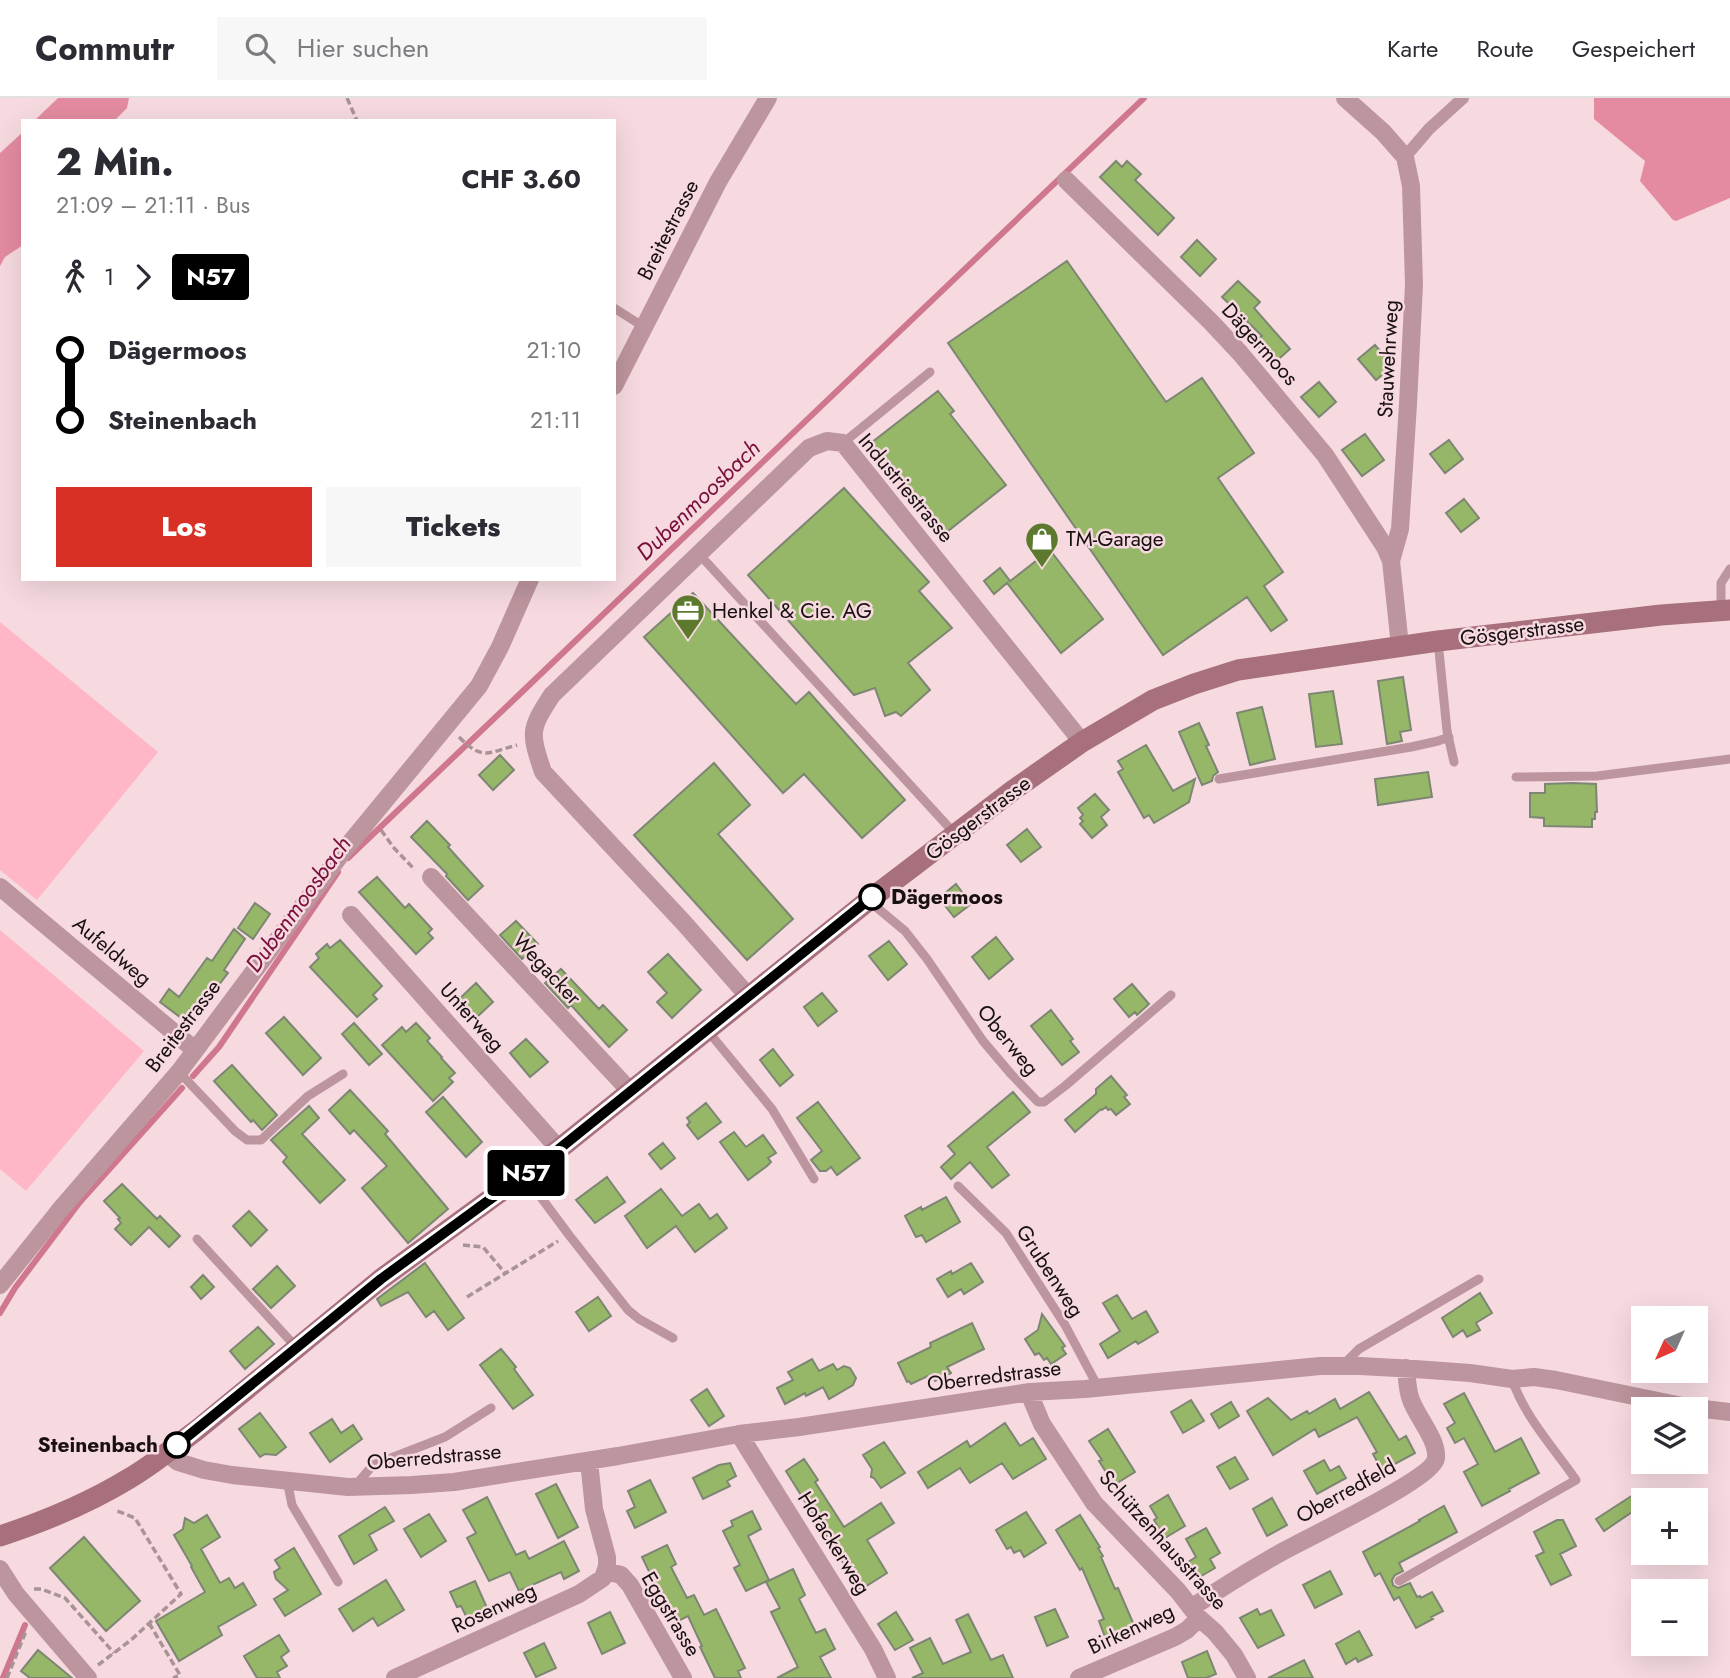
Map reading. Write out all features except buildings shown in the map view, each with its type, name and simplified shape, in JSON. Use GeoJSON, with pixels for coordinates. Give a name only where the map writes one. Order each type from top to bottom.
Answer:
{"type":"FeatureCollection","features":[{"type":"Feature","properties":{"kind":"main road","name":"Gösgerstrasse"},"geometry":{"type":"LineString","coordinates":[[0,1536],[61,1515],[132,1477],[167,1453],[381,1279],[559,1149],[869,900],[1012,790],[1082,742],[1153,700],[1238,670],[1438,640],[1725,610]]}},
{"type":"Feature","properties":{"kind":"street","name":"Breitestrasse"},"geometry":{"type":"LineString","coordinates":[[616,382],[718,182],[768,98]]}},
{"type":"Feature","properties":{"kind":"street"},"geometry":{"type":"LineString","coordinates":[[1345,98],[1383,132],[1405,158],[1429,129],[1463,98]]}},
{"type":"Feature","properties":{"kind":"street","name":"Stauwehrweg"},"geometry":{"type":"LineString","coordinates":[[1400,646],[1391,561],[1400,529],[1414,284],[1411,186],[1405,158]]}},
{"type":"Feature","properties":{"kind":"street","name":"Dägermoos"},"geometry":{"type":"LineString","coordinates":[[1066,180],[1211,322],[1284,404],[1325,455],[1385,547],[1391,561]]}},
{"type":"Feature","properties":{"kind":"street","name":"Industriestrasse"},"geometry":{"type":"LineString","coordinates":[[533,741],[536,719],[552,695],[809,448],[827,441],[843,443],[1082,742]]}},
{"type":"Feature","properties":{"kind":"street","name":"Breitestrasse"},"geometry":{"type":"LineString","coordinates":[[0,1285],[67,1202],[179,1072],[345,849],[479,686],[500,647],[529,581]]}},
{"type":"Feature","properties":{"kind":"street"},"geometry":{"type":"LineString","coordinates":[[533,741],[543,772],[749,997]]}},
{"type":"Feature","properties":{"kind":"street","name":"Wegacker"},"geometry":{"type":"LineString","coordinates":[[431,877],[631,1091]]}},
{"type":"Feature","properties":{"kind":"street","name":"Aufeldweg"},"geometry":{"type":"LineString","coordinates":[[0,887],[195,1050]]}},
{"type":"Feature","properties":{"kind":"street","name":"Unterweg"},"geometry":{"type":"LineString","coordinates":[[351,915],[559,1149]]}},
{"type":"Feature","properties":{"kind":"street","name":"Oberredstrasse"},"geometry":{"type":"LineString","coordinates":[[167,1453],[178,1462],[232,1475],[354,1487],[454,1482],[739,1434],[1029,1393],[1285,1369],[1345,1366],[1406,1368],[1512,1379],[1534,1377],[1730,1412]]}},
{"type":"Feature","properties":{"kind":"street","name":"Oberredfeld"},"geometry":{"type":"LineString","coordinates":[[1195,1613],[1274,1556],[1369,1506],[1422,1475],[1433,1465],[1436,1459],[1435,1446],[1411,1401],[1406,1368]]}},
{"type":"Feature","properties":{"kind":"street","name":"Schützenhausstrasse"},"geometry":{"type":"LineString","coordinates":[[1029,1393],[1042,1424],[1094,1503],[1215,1632],[1247,1678]]}},
{"type":"Feature","properties":{"kind":"street","name":"Hofackerweg"},"geometry":{"type":"LineString","coordinates":[[739,1434],[873,1649],[883,1674]]}},
{"type":"Feature","properties":{"kind":"street","name":"Eggstrasse"},"geometry":{"type":"LineString","coordinates":[[589,1461],[594,1509],[607,1557],[606,1571],[621,1575],[630,1585],[683,1678]]}},
{"type":"Feature","properties":{"kind":"street"},"geometry":{"type":"LineString","coordinates":[[0,1569],[13,1589],[87,1676]]}},
{"type":"Feature","properties":{"kind":"street","name":"Rosenweg"},"geometry":{"type":"LineString","coordinates":[[395,1678],[579,1594],[599,1582],[606,1571]]}},
{"type":"Feature","properties":{"kind":"street","name":"Birkenweg"},"geometry":{"type":"LineString","coordinates":[[1079,1678],[1175,1637],[1187,1630],[1195,1613]]}},
{"type":"Feature","properties":{"kind":"lane"},"geometry":{"type":"LineString","coordinates":[[616,309],[644,327]]}},
{"type":"Feature","properties":{"kind":"lane"},"geometry":{"type":"LineString","coordinates":[[843,443],[930,372]]}},
{"type":"Feature","properties":{"kind":"lane"},"geometry":{"type":"LineString","coordinates":[[699,554],[955,834]]}},
{"type":"Feature","properties":{"kind":"lane"},"geometry":{"type":"LineString","coordinates":[[1725,610],[1721,583],[1730,569]]}},
{"type":"Feature","properties":{"kind":"lane"},"geometry":{"type":"LineString","coordinates":[[1438,640],[1454,762]]}},
{"type":"Feature","properties":{"kind":"lane"},"geometry":{"type":"LineString","coordinates":[[1219,779],[1398,749],[1449,737]]}},
{"type":"Feature","properties":{"kind":"lane"},"geometry":{"type":"LineString","coordinates":[[1516,777],[1597,776],[1730,758]]}},
{"type":"Feature","properties":{"kind":"lane","name":"Oberweg"},"geometry":{"type":"LineString","coordinates":[[869,900],[905,931],[983,1041],[1038,1102],[1044,1102],[1065,1086],[1171,995]]}},
{"type":"Feature","properties":{"kind":"lane"},"geometry":{"type":"LineString","coordinates":[[707,1030],[772,1110],[814,1179]]}},
{"type":"Feature","properties":{"kind":"lane"},"geometry":{"type":"LineString","coordinates":[[179,1072],[247,1140],[261,1140],[309,1096],[343,1074]]}},
{"type":"Feature","properties":{"kind":"lane"},"geometry":{"type":"LineString","coordinates":[[524,1174],[628,1310],[673,1338]]}},
{"type":"Feature","properties":{"kind":"lane","name":"Grubenweg"},"geometry":{"type":"LineString","coordinates":[[958,1185],[1006,1233],[1065,1325],[1098,1387]]}},
{"type":"Feature","properties":{"kind":"lane"},"geometry":{"type":"LineString","coordinates":[[197,1239],[297,1348]]}},
{"type":"Feature","properties":{"kind":"lane"},"geometry":{"type":"LineString","coordinates":[[1345,1366],[1346,1361],[1359,1349],[1479,1279]]}},
{"type":"Feature","properties":{"kind":"lane"},"geometry":{"type":"LineString","coordinates":[[1399,1581],[1576,1480],[1530,1415],[1517,1394],[1512,1379]]}},
{"type":"Feature","properties":{"kind":"lane"},"geometry":{"type":"LineString","coordinates":[[354,1487],[373,1465],[445,1437],[491,1408]]}},
{"type":"Feature","properties":{"kind":"lane"},"geometry":{"type":"LineString","coordinates":[[287,1480],[292,1505],[338,1582]]}},
{"type":"Feature","properties":{"kind":"path"},"geometry":{"type":"LineString","coordinates":[[347,98],[357,119]]}},
{"type":"Feature","properties":{"kind":"path"},"geometry":{"type":"LineString","coordinates":[[460,739],[471,750],[482,754],[533,741]]}},
{"type":"Feature","properties":{"kind":"path"},"geometry":{"type":"LineString","coordinates":[[384,833],[394,848],[420,875],[431,877]]}},
{"type":"Feature","properties":{"kind":"path"},"geometry":{"type":"LineString","coordinates":[[467,1297],[569,1234]]}},
{"type":"Feature","properties":{"kind":"path"},"geometry":{"type":"LineString","coordinates":[[454,1251],[463,1244],[483,1247],[505,1273]]}},
{"type":"Feature","properties":{"kind":"path"},"geometry":{"type":"LineString","coordinates":[[87,1676],[181,1594],[135,1518],[91,1500]]}},
{"type":"Feature","properties":{"kind":"path"},"geometry":{"type":"LineString","coordinates":[[13,1589],[41,1589],[65,1598],[114,1653]]}},
{"type":"Feature","properties":{"kind":"path"},"geometry":{"type":"LineString","coordinates":[[7,1678],[33,1613]]}},
{"type":"Feature","properties":{"kind":"path"},"geometry":{"type":"LineString","coordinates":[[149,1623],[180,1675],[173,1678]]}},
{"type":"Feature","properties":{"kind":"shaded area"},"geometry":{"type":"Polygon","coordinates":[[[58,98],[129,98],[127,108],[116,119],[36,119],[58,98]]]}},
{"type":"Feature","properties":{"kind":"shaded area"},"geometry":{"type":"Polygon","coordinates":[[[1594,98],[1730,98],[1730,198],[1673,220],[1640,181],[1645,161],[1594,119],[1594,98]]]}},
{"type":"Feature","properties":{"kind":"shaded area"},"geometry":{"type":"Polygon","coordinates":[[[21,134],[21,246],[5,257],[0,266],[0,153],[21,134]]]}},
{"type":"Feature","properties":{"kind":"shaded area"},"geometry":{"type":"Polygon","coordinates":[[[0,622],[158,752],[37,900],[0,870],[0,622]]]}},
{"type":"Feature","properties":{"kind":"shaded area"},"geometry":{"type":"Polygon","coordinates":[[[0,930],[144,1051],[26,1191],[0,1169],[0,930]]]}},
{"type":"Feature","properties":{"kind":"waterway","name":"Dubenmoosbach"},"geometry":{"type":"LineString","coordinates":[[348,858],[1144,98]]}},
{"type":"Feature","properties":{"kind":"waterway","name":"Dubenmoosbach"},"geometry":{"type":"LineString","coordinates":[[193,1076],[219,1047],[338,872]]}},
{"type":"Feature","properties":{"kind":"waterway","name":"Dubenmoosbach"},"geometry":{"type":"LineString","coordinates":[[0,1313],[15,1288],[80,1202],[182,1088]]}},
{"type":"Feature","properties":{"kind":"waterway","name":"Dubenmoosbach"},"geometry":{"type":"LineString","coordinates":[[3,1678],[25,1625]]}},
{"type":"Feature","properties":{"kind":"bus line","name":"N57"},"geometry":{"type":"LineString","coordinates":[[177,1445],[381,1279],[559,1149],[872,897]]}},
{"type":"Feature","properties":{"kind":"place","name":"TM-Garage"},"geometry":{"type":"Point","coordinates":[1042,569]}},
{"type":"Feature","properties":{"kind":"place","name":"Henkel & Cie. AG"},"geometry":{"type":"Point","coordinates":[688,641]}},
{"type":"Feature","properties":{"kind":"place","name":"Dägermoos"},"geometry":{"type":"Point","coordinates":[872,897]}},
{"type":"Feature","properties":{"kind":"place","name":"Steinenbach"},"geometry":{"type":"Point","coordinates":[177,1445]}}]}
